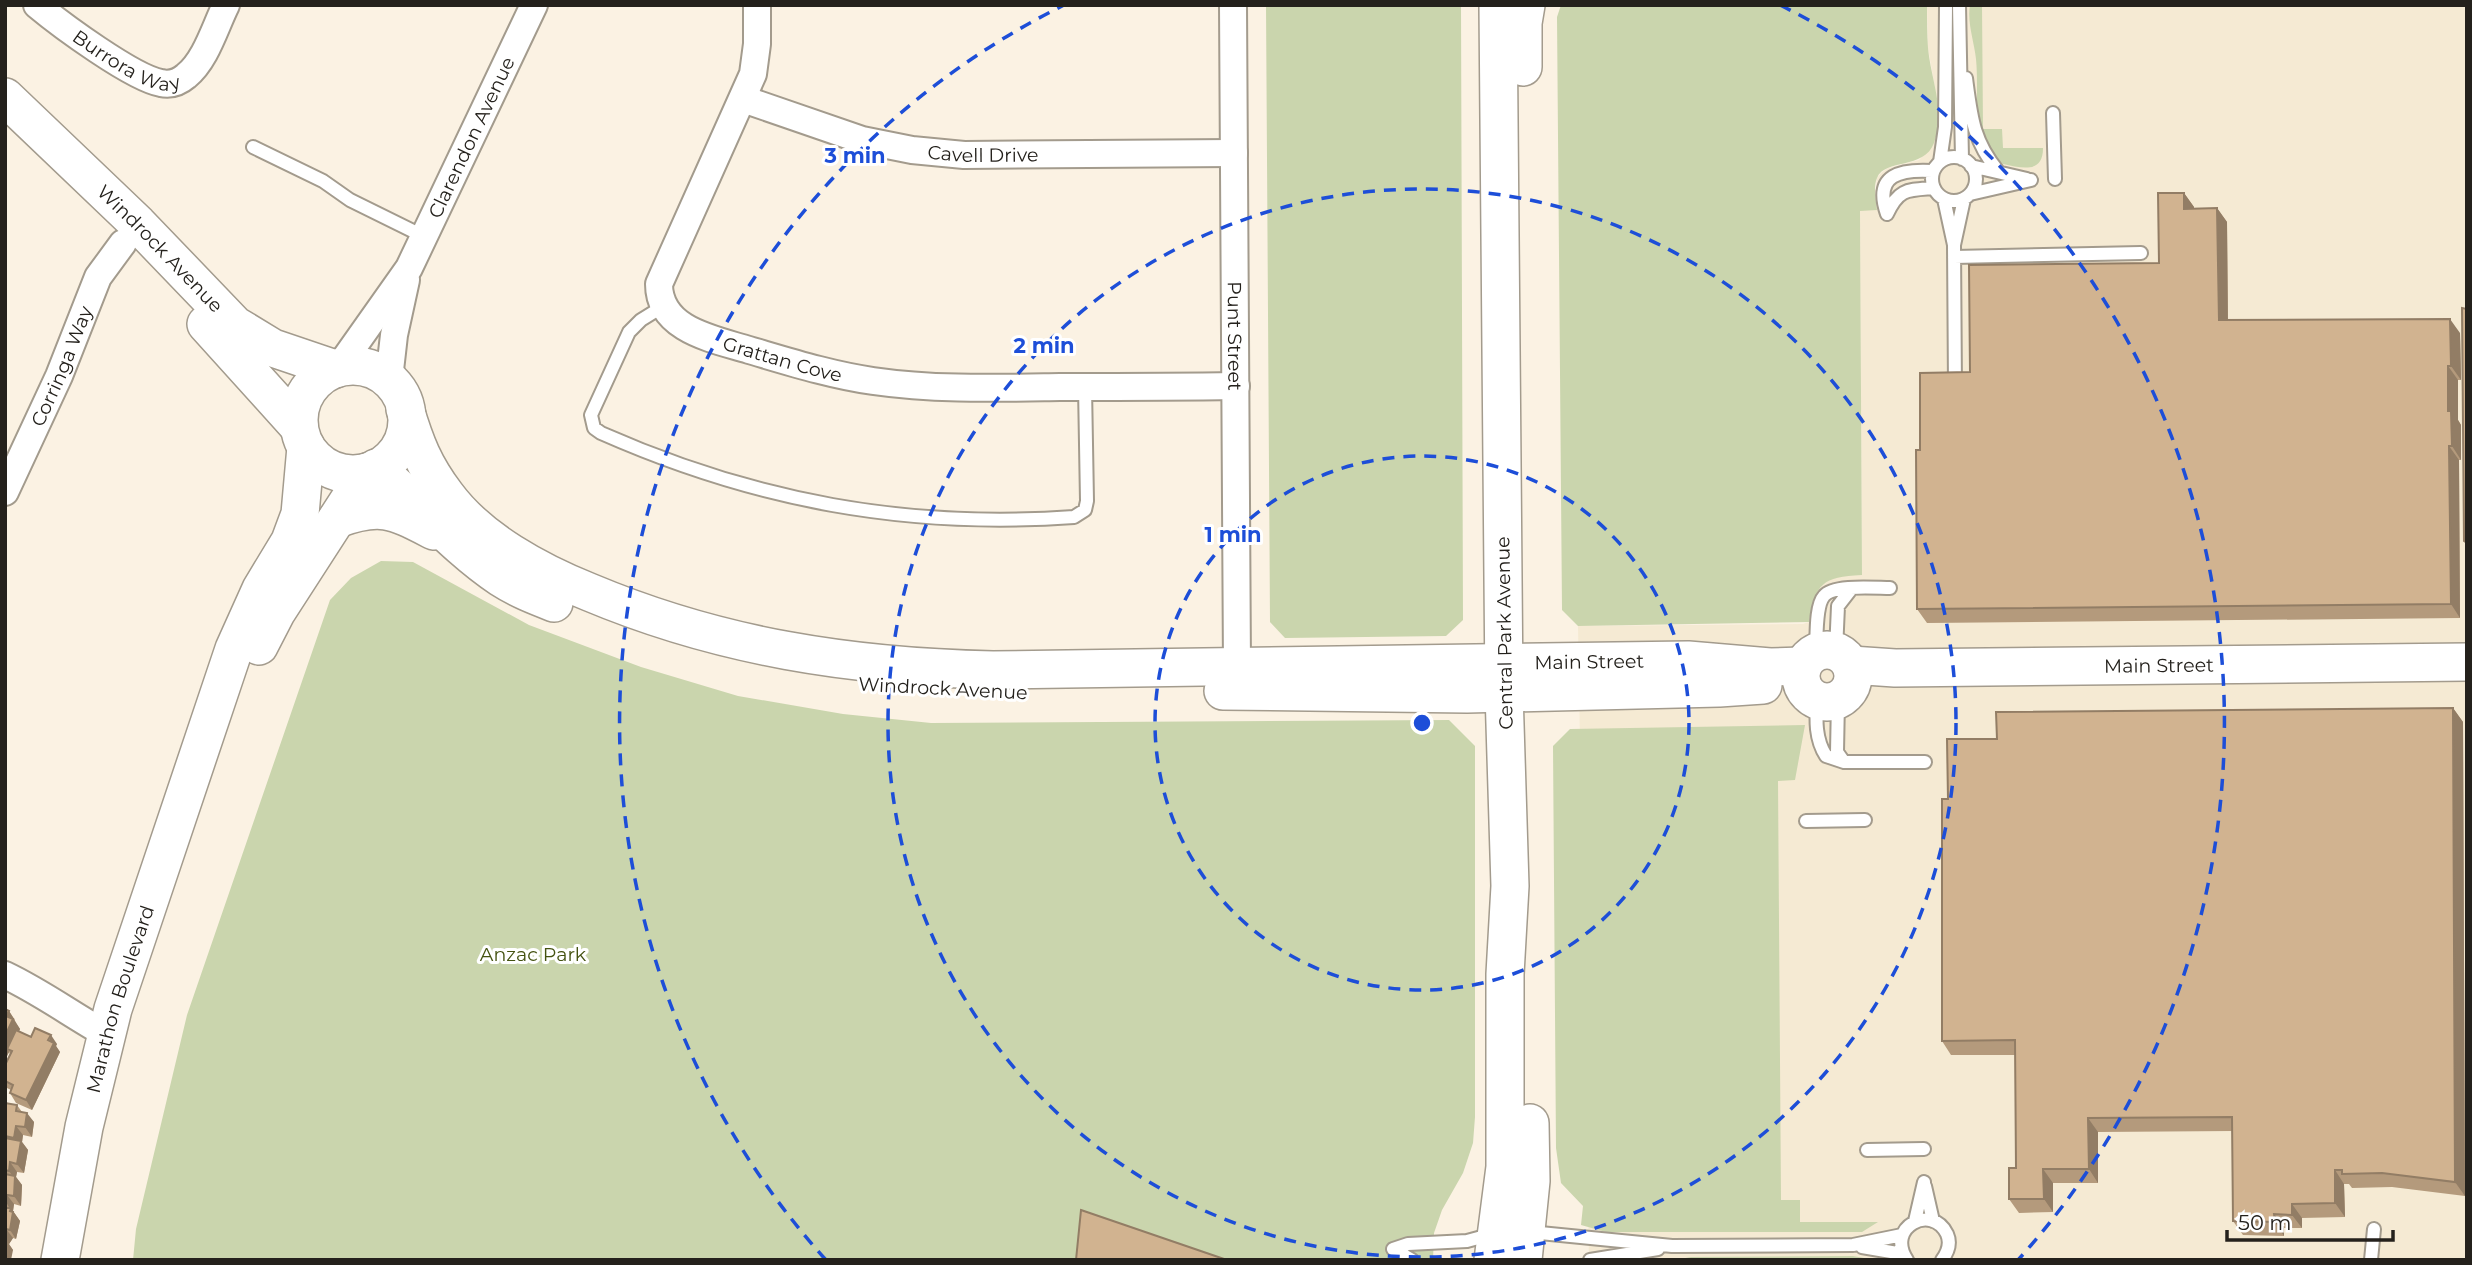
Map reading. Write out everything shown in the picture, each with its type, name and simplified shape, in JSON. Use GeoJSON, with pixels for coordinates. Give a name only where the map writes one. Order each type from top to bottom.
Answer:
{"type":"FeatureCollection","features":[{"type":"Feature","properties":{"kind":"street","name":"Burrora Way"},"geometry":{"type":"LineString","coordinates":[[37,5],[70,31],[144,77],[167,84],[187,75],[197,64],[226,5]]}},
{"type":"Feature","properties":{"kind":"street","name":"Clarendon Avenue"},"geometry":{"type":"LineString","coordinates":[[337,368],[409,268],[534,5]]}},
{"type":"Feature","properties":{"kind":"street"},"geometry":{"type":"LineString","coordinates":[[663,307],[659,297],[659,284],[665,267],[753,74],[756,60],[757,5]]}},
{"type":"Feature","properties":{"kind":"street","name":"Punt Street"},"geometry":{"type":"LineString","coordinates":[[1233,5],[1237,679]]}},
{"type":"Feature","properties":{"kind":"street","name":"Central Park Avenue"},"geometry":{"type":"LineString","coordinates":[[1498,5],[1531,1181],[1510,1249]]}},
{"type":"Feature","properties":{"kind":"street","name":"Central Park Avenue"},"geometry":{"type":"LineString","coordinates":[[1515,677],[1523,23],[1526,5]]}},
{"type":"Feature","properties":{"kind":"street","name":"Windrock Avenue"},"geometry":{"type":"LineString","coordinates":[[5,97],[130,234],[303,437]]}},
{"type":"Feature","properties":{"kind":"street","name":"Cavell Drive"},"geometry":{"type":"LineString","coordinates":[[743,99],[862,141],[912,150],[964,155],[1234,153]]}},
{"type":"Feature","properties":{"kind":"street","name":"Windrock Avenue"},"geometry":{"type":"LineString","coordinates":[[5,126],[234,325],[273,348],[337,368]]}},
{"type":"Feature","properties":{"kind":"street","name":"Corringa Way"},"geometry":{"type":"LineString","coordinates":[[5,492],[59,376],[98,277],[130,234]]}},
{"type":"Feature","properties":{"kind":"street","name":"Clarendon Avenue"},"geometry":{"type":"LineString","coordinates":[[397,394],[394,335],[409,268]]}},
{"type":"Feature","properties":{"kind":"street","name":"Grattan Cove"},"geometry":{"type":"LineString","coordinates":[[663,307],[679,324],[717,340],[843,376],[897,384],[950,388],[1236,386]]}},
{"type":"Feature","properties":{"kind":"street"},"geometry":{"type":"LineString","coordinates":[[357,366],[374,370],[397,394],[406,427],[401,444],[391,458],[372,470],[350,474],[332,470],[317,460],[303,437],[300,408],[307,391],[319,378],[337,368],[357,366]]}},
{"type":"Feature","properties":{"kind":"street","name":"Windrock Avenue"},"geometry":{"type":"LineString","coordinates":[[397,394],[426,466],[447,497],[486,535],[523,561],[559,580],[660,620],[749,644],[804,654],[919,668],[1143,669],[1237,679]]}},
{"type":"Feature","properties":{"kind":"street","name":"Marathon Boulevard"},"geometry":{"type":"LineString","coordinates":[[60,1260],[84,1126],[109,1022],[234,649],[261,589],[290,541],[300,514],[303,437]]}},
{"type":"Feature","properties":{"kind":"street","name":"Windrock Avenue"},"geometry":{"type":"LineString","coordinates":[[372,470],[411,497],[454,541],[503,579],[602,623],[708,658],[783,674],[859,686],[952,693],[1237,679],[1515,677]]}},
{"type":"Feature","properties":{"kind":"street","name":"Marathon Boulevard"},"geometry":{"type":"LineString","coordinates":[[204,745],[276,613],[372,470]]}},
{"type":"Feature","properties":{"kind":"street"},"geometry":{"type":"LineString","coordinates":[[337,519],[362,510],[378,509],[397,513],[454,541]]}},
{"type":"Feature","properties":{"kind":"street","name":"Main Street"},"geometry":{"type":"LineString","coordinates":[[1515,677],[1719,688],[1895,668],[2467,662]]}},
{"type":"Feature","properties":{"kind":"street","name":"Main Street"},"geometry":{"type":"LineString","coordinates":[[1827,676],[2467,680]]}},
{"type":"Feature","properties":{"kind":"street"},"geometry":{"type":"LineString","coordinates":[[5,975],[38,990],[71,1014],[109,1022]]}},
{"type":"Feature","properties":{"kind":"lane"},"geometry":{"type":"LineString","coordinates":[[1934,188],[1903,191],[1893,201],[1887,214],[1882,195],[1890,178],[1899,173],[1937,167],[1951,158],[2031,180],[1950,201],[1944,199],[1934,188],[1932,183],[1937,167],[1945,127],[1944,5]]}},
{"type":"Feature","properties":{"kind":"lane"},"geometry":{"type":"LineString","coordinates":[[1954,251],[1967,196],[1975,180],[1966,163],[1959,5]]}},
{"type":"Feature","properties":{"kind":"lane"},"geometry":{"type":"LineString","coordinates":[[1959,33],[1972,124],[1979,144],[1998,171]]}},
{"type":"Feature","properties":{"kind":"lane"},"geometry":{"type":"LineString","coordinates":[[2053,113],[2055,179]]}},
{"type":"Feature","properties":{"kind":"lane"},"geometry":{"type":"LineString","coordinates":[[253,146],[323,181],[350,200],[425,237]]}},
{"type":"Feature","properties":{"kind":"lane"},"geometry":{"type":"LineString","coordinates":[[1944,199],[1954,251],[1955,387]]}},
{"type":"Feature","properties":{"kind":"lane"},"geometry":{"type":"LineString","coordinates":[[1954,251],[2141,253]]}},
{"type":"Feature","properties":{"kind":"lane"},"geometry":{"type":"LineString","coordinates":[[663,307],[641,320],[629,332],[591,415],[594,428],[670,462],[724,480],[793,498],[916,517],[1074,517],[1085,510],[1087,501],[1086,387]]}},
{"type":"Feature","properties":{"kind":"lane"},"geometry":{"type":"LineString","coordinates":[[1844,762],[1838,752],[1819,608],[1824,596],[1833,590],[1890,588]]}},
{"type":"Feature","properties":{"kind":"lane"},"geometry":{"type":"LineString","coordinates":[[1852,589],[1838,606],[1827,676],[1816,722],[1820,746],[1826,756],[1844,762],[1925,762]]}},
{"type":"Feature","properties":{"kind":"lane"},"geometry":{"type":"LineString","coordinates":[[1806,821],[1866,820]]}},
{"type":"Feature","properties":{"kind":"lane"},"geometry":{"type":"LineString","coordinates":[[1867,1150],[1924,1149]]}},
{"type":"Feature","properties":{"kind":"lane"},"geometry":{"type":"LineString","coordinates":[[1412,1260],[1393,1249],[1408,1244],[1467,1241],[1510,1249],[1606,1238],[1672,1246],[1853,1245],[1902,1235],[1915,1222],[1924,1182],[1933,1221]]}},
{"type":"Feature","properties":{"kind":"lane"},"geometry":{"type":"LineString","coordinates":[[1915,1222],[1933,1221],[1940,1225],[1949,1238],[1949,1247],[1942,1260]]}},
{"type":"Feature","properties":{"kind":"lane"},"geometry":{"type":"LineString","coordinates":[[2371,1260],[2374,1229]]}},
{"type":"Feature","properties":{"kind":"lane"},"geometry":{"type":"LineString","coordinates":[[1853,1245],[1905,1257],[1902,1235]]}},
{"type":"Feature","properties":{"kind":"lane"},"geometry":{"type":"LineString","coordinates":[[1590,1260],[1672,1246]]}},
{"type":"Feature","properties":{"kind":"shaded area"},"geometry":{"type":"Polygon","coordinates":[[[1927,5],[2467,5],[2467,1260],[1589,1260],[1578,626],[1803,624],[1809,622],[1813,598],[1817,589],[1826,581],[1839,576],[1862,575],[1860,210],[1876,189],[1877,178],[1881,173],[1888,168],[1919,160],[1933,145],[1939,111],[1928,48],[1927,5]]]}},
{"type":"Feature","properties":{"kind":"green space"},"geometry":{"type":"Polygon","coordinates":[[[1266,5],[1461,5],[1463,620],[1446,636],[1285,638],[1270,622],[1266,5]]]}},
{"type":"Feature","properties":{"kind":"green space"},"geometry":{"type":"Polygon","coordinates":[[[1561,5],[1927,5],[1928,48],[1939,119],[1934,143],[1922,157],[1881,172],[1875,186],[1877,210],[1860,211],[1862,575],[1829,580],[1823,585],[1815,598],[1809,622],[1578,626],[1562,610],[1557,17],[1561,5]]]}},
{"type":"Feature","properties":{"kind":"green space"},"geometry":{"type":"Polygon","coordinates":[[[1970,5],[1982,5],[1983,129],[2002,129],[2003,148],[2043,148],[2042,156],[2035,166],[2024,168],[2003,164],[1992,152],[1980,128],[1970,5]]]}},
{"type":"Feature","properties":{"kind":"green space","name":"Anzac Park"},"geometry":{"type":"Polygon","coordinates":[[[381,561],[413,562],[529,625],[641,667],[738,696],[843,714],[931,723],[1449,720],[1475,746],[1475,1117],[1473,1143],[1463,1173],[1442,1210],[1434,1233],[1433,1260],[133,1260],[136,1229],[187,1015],[330,600],[351,578],[381,561]]]}},
{"type":"Feature","properties":{"kind":"green space"},"geometry":{"type":"Polygon","coordinates":[[[1805,725],[1795,780],[1778,781],[1781,1200],[1800,1200],[1800,1222],[1878,1222],[1862,1232],[1606,1232],[1581,1225],[1583,1206],[1561,1183],[1556,1148],[1553,746],[1570,729],[1805,725]]]}},
{"type":"Feature","properties":{"kind":"green space"},"geometry":{"type":"Polygon","coordinates":[[[1853,1256],[1875,1260],[1674,1260],[1691,1257],[1853,1256]]]}},
{"type":"Feature","properties":{"kind":"building"},"geometry":{"type":"Polygon","coordinates":[[[2158,193],[2184,193],[2184,209],[2217,208],[2219,320],[2450,319],[2448,411],[2451,411],[2452,446],[2449,446],[2451,604],[1917,609],[1916,450],[1920,450],[1920,373],[1970,372],[1969,265],[2159,263],[2158,193]]]}},
{"type":"Feature","properties":{"kind":"building"},"geometry":{"type":"Polygon","coordinates":[[[2462,308],[2467,309],[2467,543],[2464,541],[2462,308]]]}},
{"type":"Feature","properties":{"kind":"building"},"geometry":{"type":"Polygon","coordinates":[[[2453,708],[2455,1182],[2382,1173],[2342,1174],[2342,1170],[2335,1170],[2335,1203],[2292,1204],[2292,1215],[2274,1214],[2275,1222],[2233,1221],[2232,1117],[2088,1118],[2089,1169],[2043,1169],[2044,1199],[2009,1199],[2009,1168],[2016,1168],[2015,1040],[1942,1041],[1942,799],[1948,799],[1947,739],[1997,739],[1996,712],[2453,708]]]}},
{"type":"Feature","properties":{"kind":"building"},"geometry":{"type":"Polygon","coordinates":[[[2466,796],[2467,796],[2467,899],[2466,796]]]}},
{"type":"Feature","properties":{"kind":"building"},"geometry":{"type":"Polygon","coordinates":[[[5,1009],[9,1011],[6,1016],[13,1019],[5,1036],[5,1009]]]}},
{"type":"Feature","properties":{"kind":"building"},"geometry":{"type":"Polygon","coordinates":[[[35,1028],[51,1035],[48,1040],[54,1043],[26,1100],[10,1093],[13,1085],[5,1081],[5,1065],[12,1051],[7,1049],[16,1030],[31,1037],[35,1028]]]}},
{"type":"Feature","properties":{"kind":"building"},"geometry":{"type":"Polygon","coordinates":[[[5,1103],[17,1105],[16,1111],[27,1113],[25,1127],[16,1126],[14,1138],[5,1136],[5,1103]]]}},
{"type":"Feature","properties":{"kind":"building"},"geometry":{"type":"Polygon","coordinates":[[[5,1138],[21,1141],[17,1164],[10,1162],[9,1171],[5,1170],[5,1138]]]}},
{"type":"Feature","properties":{"kind":"building"},"geometry":{"type":"Polygon","coordinates":[[[5,1174],[15,1176],[14,1196],[7,1195],[6,1202],[5,1174]]]}},
{"type":"Feature","properties":{"kind":"building"},"geometry":{"type":"Polygon","coordinates":[[[5,1208],[11,1208],[10,1211],[13,1212],[10,1230],[5,1231],[5,1208]]]}},
{"type":"Feature","properties":{"kind":"building"},"geometry":{"type":"Polygon","coordinates":[[[1081,1210],[1227,1260],[1076,1260],[1081,1210]]]}}]}
